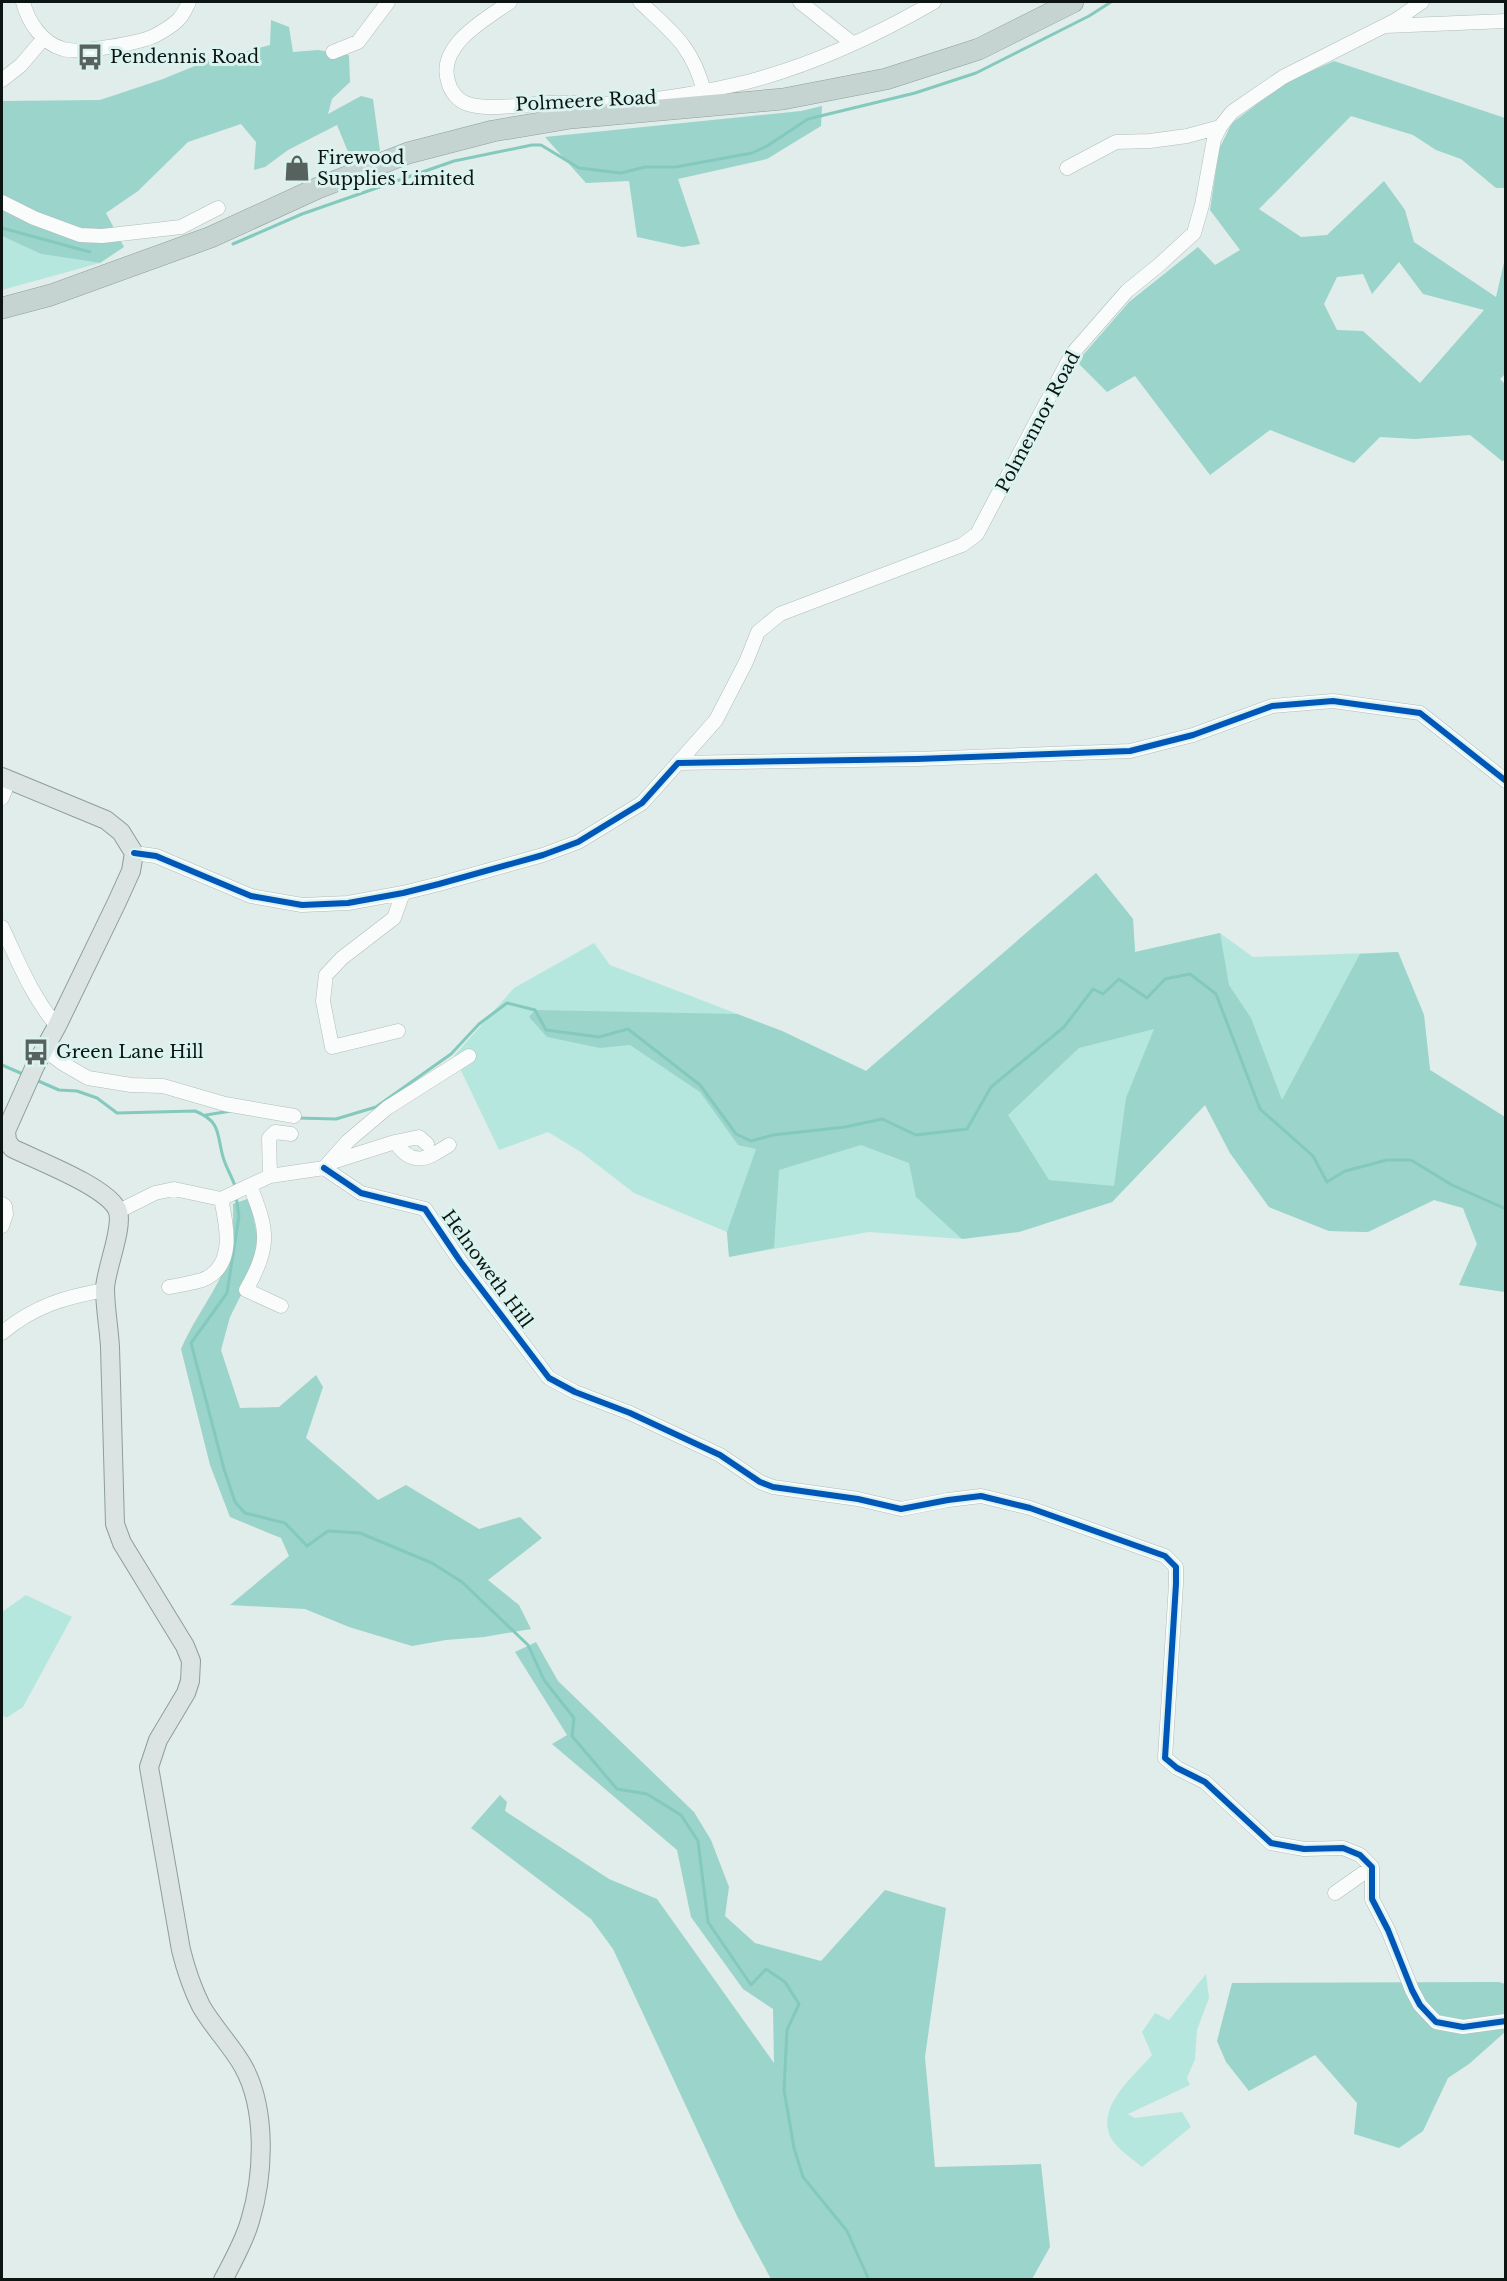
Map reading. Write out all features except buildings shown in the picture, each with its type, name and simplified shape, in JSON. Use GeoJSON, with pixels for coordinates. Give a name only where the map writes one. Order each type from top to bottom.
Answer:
{"type":"FeatureCollection","features":[{"type":"Feature","properties":{"kind":"highway"},"geometry":{"type":"LineString","coordinates":[[1013,34],[1052,2]]}},
{"type":"Feature","properties":{"kind":"highway"},"geometry":{"type":"LineString","coordinates":[[2,308],[51,295],[211,237],[318,188],[408,153],[493,131],[571,118],[783,99],[886,79],[979,50],[1073,2]]}},
{"type":"Feature","properties":{"kind":"main road"},"geometry":{"type":"LineString","coordinates":[[5,778],[105,820],[121,832],[134,853],[131,871],[122,892],[24,1089],[6,1131],[4,1142],[111,1199],[119,1211],[120,1224],[106,1276],[105,1290],[110,1343],[115,1524],[122,1543],[185,1646],[191,1661],[192,1674],[186,1693],[158,1740],[149,1767],[180,1950],[187,1974],[202,2007],[243,2066],[255,2094],[261,2128],[256,2196],[249,2223],[223,2280]]}},
{"type":"Feature","properties":{"kind":"street"},"geometry":{"type":"LineString","coordinates":[[23,2],[31,24],[44,38],[63,49],[77,50],[106,47],[152,37],[178,21],[189,2]]}},
{"type":"Feature","properties":{"kind":"street"},"geometry":{"type":"LineString","coordinates":[[333,52],[358,42],[388,2]]}},
{"type":"Feature","properties":{"kind":"street","name":"Polmeere Road"},"geometry":{"type":"LineString","coordinates":[[510,2],[473,29],[452,49],[447,62],[446,75],[450,88],[466,104],[480,106],[562,102],[620,103],[704,91],[749,81],[798,66],[852,43],[934,2]]}},
{"type":"Feature","properties":{"kind":"street"},"geometry":{"type":"LineString","coordinates":[[640,2],[686,47],[699,71],[704,91]]}},
{"type":"Feature","properties":{"kind":"street"},"geometry":{"type":"LineString","coordinates":[[800,2],[852,43]]}},
{"type":"Feature","properties":{"kind":"street","name":"Polmennor Road"},"geometry":{"type":"LineString","coordinates":[[134,853],[156,856],[251,896],[268,900],[302,905],[348,903],[403,893],[492,870],[578,842],[642,803],[716,720],[746,662],[758,632],[780,614],[962,545],[977,534],[1072,354],[1127,291],[1160,265],[1194,232],[1202,205],[1214,139],[1232,112],[1283,77],[1383,26],[1422,2]]}},
{"type":"Feature","properties":{"kind":"street"},"geometry":{"type":"LineString","coordinates":[[1383,26],[1506,21]]}},
{"type":"Feature","properties":{"kind":"street"},"geometry":{"type":"LineString","coordinates":[[2,80],[21,65],[44,38]]}},
{"type":"Feature","properties":{"kind":"street"},"geometry":{"type":"LineString","coordinates":[[1068,168],[1116,142],[1150,141],[1188,136],[1220,127]]}},
{"type":"Feature","properties":{"kind":"street"},"geometry":{"type":"LineString","coordinates":[[2,202],[34,218],[80,235],[181,227],[218,207]]}},
{"type":"Feature","properties":{"kind":"street"},"geometry":{"type":"LineString","coordinates":[[678,763],[917,759],[1130,751],[1193,735],[1272,706],[1332,701],[1420,713],[1506,781]]}},
{"type":"Feature","properties":{"kind":"street"},"geometry":{"type":"LineString","coordinates":[[2,798],[5,778]]}},
{"type":"Feature","properties":{"kind":"street"},"geometry":{"type":"LineString","coordinates":[[398,1032],[332,1047],[323,1000],[326,975],[342,958],[394,918],[403,893]]}},
{"type":"Feature","properties":{"kind":"street"},"geometry":{"type":"LineString","coordinates":[[2,927],[25,976],[45,1011],[57,1026]]}},
{"type":"Feature","properties":{"kind":"street"},"geometry":{"type":"LineString","coordinates":[[44,1049],[62,1064],[88,1078],[131,1085],[163,1086],[225,1104],[294,1116]]}},
{"type":"Feature","properties":{"kind":"street"},"geometry":{"type":"LineString","coordinates":[[327,1165],[348,1142],[387,1108],[468,1056]]}},
{"type":"Feature","properties":{"kind":"street"},"geometry":{"type":"LineString","coordinates":[[270,1176],[269,1138],[275,1132],[291,1134]]}},
{"type":"Feature","properties":{"kind":"street"},"geometry":{"type":"LineString","coordinates":[[119,1211],[155,1193],[174,1189],[223,1199],[270,1176],[327,1165],[395,1142],[419,1137],[427,1144]]}},
{"type":"Feature","properties":{"kind":"street"},"geometry":{"type":"LineString","coordinates":[[395,1142],[405,1153],[416,1159],[425,1159],[449,1146]]}},
{"type":"Feature","properties":{"kind":"street","name":"Helnoweth Hill"},"geometry":{"type":"LineString","coordinates":[[327,1165],[361,1192],[425,1209],[460,1261],[549,1378],[575,1392],[630,1413],[720,1455],[760,1482],[901,1509],[981,1496],[1030,1508],[1165,1556],[1176,1567],[1165,1758],[1177,1768],[1205,1782],[1271,1843],[1304,1849],[1343,1848],[1360,1855],[1372,1867]]}},
{"type":"Feature","properties":{"kind":"street"},"geometry":{"type":"LineString","coordinates":[[246,1188],[264,1219],[265,1246],[258,1270],[246,1290],[281,1306]]}},
{"type":"Feature","properties":{"kind":"street"},"geometry":{"type":"LineString","coordinates":[[170,1287],[204,1279],[218,1268],[228,1245],[228,1228],[223,1199]]}},
{"type":"Feature","properties":{"kind":"street"},"geometry":{"type":"LineString","coordinates":[[2,1204],[5,1206],[6,1214],[2,1226]]}},
{"type":"Feature","properties":{"kind":"street"},"geometry":{"type":"LineString","coordinates":[[2,1333],[28,1314],[50,1302],[69,1296],[105,1290]]}},
{"type":"Feature","properties":{"kind":"street"},"geometry":{"type":"LineString","coordinates":[[1335,1893],[1372,1867]]}},
{"type":"Feature","properties":{"kind":"street"},"geometry":{"type":"LineString","coordinates":[[1372,1867],[1372,1899],[1420,2005],[1436,2022],[1463,2027],[1506,2021]]}},
{"type":"Feature","properties":{"kind":"green space"},"geometry":{"type":"Polygon","coordinates":[[[271,20],[289,27],[293,52],[318,50],[349,55],[350,82],[332,99],[328,114],[361,96],[373,99],[380,151],[351,159],[337,125],[288,150],[265,167],[254,170],[256,142],[241,124],[188,142],[138,191],[106,213],[124,247],[100,263],[41,254],[2,236],[2,101],[100,100],[202,63],[270,45],[271,20]]]}},
{"type":"Feature","properties":{"kind":"green space"},"geometry":{"type":"Polygon","coordinates":[[[1334,61],[1505,118],[1505,188],[1496,188],[1461,159],[1436,150],[1413,135],[1351,116],[1259,209],[1301,237],[1327,235],[1384,181],[1405,210],[1414,242],[1496,297],[1505,258],[1506,373],[1500,379],[1505,384],[1505,460],[1502,461],[1470,435],[1415,439],[1380,437],[1354,463],[1270,430],[1210,475],[1135,376],[1107,392],[1077,362],[1129,302],[1198,247],[1215,265],[1240,250],[1210,210],[1219,149],[1232,123],[1286,82],[1334,61]],[[1399,262],[1372,294],[1363,274],[1337,277],[1324,304],[1337,330],[1363,331],[1420,383],[1484,310],[1423,294],[1399,262]]]}},
{"type":"Feature","properties":{"kind":"green space"},"geometry":{"type":"Polygon","coordinates":[[[822,106],[821,126],[767,159],[678,179],[700,244],[683,247],[637,237],[629,181],[586,183],[545,137],[801,111],[822,106]]]}},
{"type":"Feature","properties":{"kind":"green space"},"geometry":{"type":"Polygon","coordinates":[[[2,236],[41,254],[100,263],[2,290],[2,236]]]}},
{"type":"Feature","properties":{"kind":"green space"},"geometry":{"type":"Polygon","coordinates":[[[1096,873],[1133,919],[1135,952],[1220,933],[1253,957],[1398,952],[1424,1015],[1430,1070],[1505,1117],[1505,1292],[1459,1285],[1477,1244],[1463,1208],[1434,1200],[1367,1232],[1329,1231],[1269,1207],[1230,1153],[1205,1105],[1112,1202],[1019,1232],[962,1239],[869,1232],[729,1257],[727,1232],[634,1193],[581,1152],[548,1132],[499,1150],[454,1056],[514,988],[594,943],[610,965],[782,1031],[866,1071],[1096,873]]]}},
{"type":"Feature","properties":{"kind":"green space"},"geometry":{"type":"Polygon","coordinates":[[[1096,873],[1133,919],[1135,952],[1220,933],[1229,985],[1251,1018],[1282,1100],[1360,954],[1398,952],[1424,1015],[1430,1070],[1505,1117],[1505,1292],[1459,1285],[1477,1244],[1463,1208],[1434,1200],[1368,1232],[1329,1231],[1269,1207],[1230,1153],[1205,1105],[1112,1202],[1019,1232],[962,1239],[916,1197],[909,1163],[861,1145],[779,1170],[774,1248],[729,1257],[727,1232],[756,1149],[738,1145],[700,1092],[630,1045],[600,1048],[547,1037],[529,1017],[535,1010],[737,1014],[782,1031],[866,1071],[1096,873]],[[1154,1029],[1079,1048],[1008,1115],[1049,1180],[1114,1186],[1126,1098],[1154,1029]]]}},
{"type":"Feature","properties":{"kind":"green space"},"geometry":{"type":"Polygon","coordinates":[[[250,1198],[257,1236],[255,1267],[230,1317],[221,1350],[240,1408],[279,1407],[316,1375],[323,1387],[306,1438],[378,1500],[406,1485],[479,1529],[520,1517],[542,1538],[488,1580],[519,1605],[531,1629],[412,1646],[349,1627],[305,1609],[230,1605],[289,1556],[281,1538],[230,1517],[210,1465],[181,1349],[226,1264],[232,1234],[233,1204],[250,1198]]]}},
{"type":"Feature","properties":{"kind":"green space"},"geometry":{"type":"Polygon","coordinates":[[[26,1595],[72,1617],[23,1707],[6,1718],[2,1714],[2,1612],[26,1595]]]}},
{"type":"Feature","properties":{"kind":"green space"},"geometry":{"type":"Polygon","coordinates":[[[536,1642],[558,1681],[694,1812],[711,1840],[729,1887],[725,1916],[755,1943],[821,1961],[885,1890],[946,1908],[925,2057],[935,2167],[1041,2164],[1050,2247],[1032,2279],[771,2279],[737,2216],[613,1949],[591,1919],[471,1828],[500,1795],[507,1802],[505,1811],[609,1879],[657,1899],[774,2063],[773,2009],[743,1989],[691,1917],[677,1850],[552,1744],[567,1735],[515,1652],[536,1642]]]}},
{"type":"Feature","properties":{"kind":"green space"},"geometry":{"type":"Polygon","coordinates":[[[1206,1974],[1209,1998],[1197,2030],[1195,2059],[1187,2078],[1190,2085],[1128,2114],[1135,2118],[1182,2112],[1191,2127],[1142,2167],[1121,2150],[1111,2138],[1107,2126],[1108,2115],[1112,2104],[1127,2082],[1152,2055],[1142,2032],[1155,2013],[1169,2020],[1206,1974]]]}},
{"type":"Feature","properties":{"kind":"green space"},"geometry":{"type":"Polygon","coordinates":[[[1499,1982],[1505,1984],[1505,2032],[1469,2064],[1448,2078],[1423,2131],[1399,2148],[1354,2134],[1357,2103],[1315,2055],[1249,2091],[1226,2062],[1217,2041],[1232,1983],[1499,1982]]]}},
{"type":"Feature","properties":{"kind":"waterway"},"geometry":{"type":"LineString","coordinates":[[233,244],[302,214],[454,161],[532,145],[541,145],[579,168],[621,173],[645,167],[676,167],[752,153],[767,146],[808,119],[915,93],[976,73],[1089,16],[1111,2]]}},
{"type":"Feature","properties":{"kind":"waterway"},"geometry":{"type":"LineString","coordinates":[[2,228],[90,252]]}},
{"type":"Feature","properties":{"kind":"waterway"},"geometry":{"type":"LineString","coordinates":[[297,1118],[336,1119],[376,1107],[451,1054],[479,1024],[507,1003],[535,1010],[546,1030],[599,1037],[628,1029],[700,1085],[736,1134],[751,1141],[773,1135],[845,1127],[882,1119],[916,1135],[967,1129],[991,1087],[1064,1027],[1093,989],[1103,994],[1119,979],[1147,998],[1165,979],[1190,974],[1216,994],[1260,1109],[1313,1156],[1327,1182],[1345,1171],[1387,1160],[1411,1160],[1452,1185],[1506,1209]]}},
{"type":"Feature","properties":{"kind":"waterway"},"geometry":{"type":"LineString","coordinates":[[2,1065],[25,1075]]}},
{"type":"Feature","properties":{"kind":"waterway"},"geometry":{"type":"LineString","coordinates":[[36,1080],[59,1090],[77,1091],[97,1098],[117,1113],[195,1111],[204,1115],[217,1131],[224,1160],[235,1186]]}},
{"type":"Feature","properties":{"kind":"waterway"},"geometry":{"type":"LineString","coordinates":[[206,1115],[231,1111]]}},
{"type":"Feature","properties":{"kind":"waterway"},"geometry":{"type":"LineString","coordinates":[[236,1196],[239,1216],[227,1293],[191,1343],[224,1469],[235,1502],[245,1513],[285,1523],[307,1546],[328,1531],[360,1533],[432,1563],[462,1582],[528,1645],[544,1680],[574,1718],[572,1736],[617,1789],[647,1794],[681,1815],[698,1841],[708,1922],[751,1985],[766,1969],[785,1982],[799,2004],[787,2030],[784,2090],[794,2148],[803,2177],[847,2231],[869,2280]]}},
{"type":"Feature","properties":{"kind":"cycle path"},"geometry":{"type":"LineString","coordinates":[[134,853],[156,856],[251,896],[302,905],[348,903],[439,884],[543,855],[578,842],[642,803],[678,763],[917,759],[1130,751],[1193,735],[1272,706],[1333,701],[1420,713],[1506,781]]}},
{"type":"Feature","properties":{"kind":"cycle path"},"geometry":{"type":"LineString","coordinates":[[324,1168],[361,1193],[425,1209],[460,1261],[549,1378],[575,1392],[630,1413],[720,1455],[760,1482],[773,1487],[858,1499],[901,1509],[981,1496],[1030,1508],[1165,1556],[1176,1567],[1165,1758],[1177,1768],[1205,1782],[1271,1843],[1304,1849],[1343,1848],[1360,1855],[1372,1867],[1372,1899],[1388,1930],[1412,1990],[1420,2005],[1436,2022],[1463,2027],[1506,2021]]}},
{"type":"Feature","properties":{"kind":"place","name":"Pendennis Road"},"geometry":{"type":"Point","coordinates":[90,57]}},
{"type":"Feature","properties":{"kind":"place","name":"Firewood Supplies Limited"},"geometry":{"type":"Point","coordinates":[297,168]}},
{"type":"Feature","properties":{"kind":"place","name":"Green Lane Hill"},"geometry":{"type":"Point","coordinates":[36,1052]}}]}
